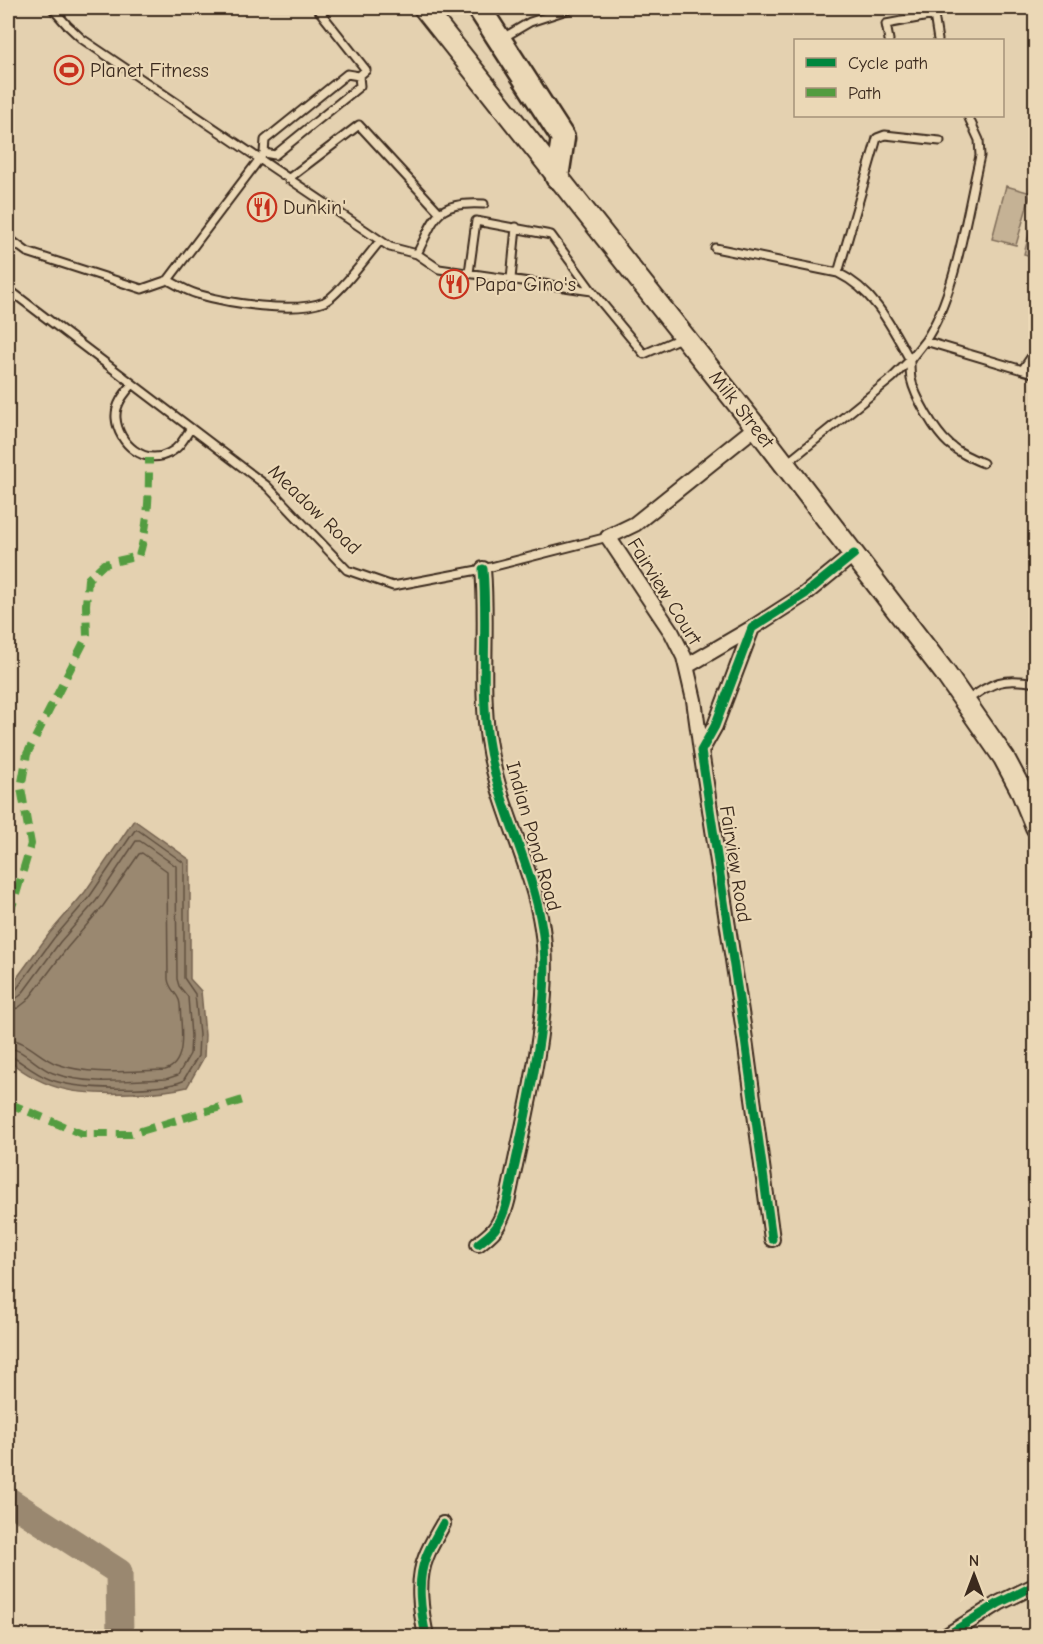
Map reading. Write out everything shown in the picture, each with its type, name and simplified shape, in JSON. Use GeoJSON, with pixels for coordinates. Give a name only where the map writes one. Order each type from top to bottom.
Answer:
{"type":"FeatureCollection","features":[{"type":"Feature","properties":{"kind":"highway"},"geometry":{"type":"LineString","coordinates":[[479,8],[563,138],[557,177]]}},
{"type":"Feature","properties":{"kind":"main road","name":"Milk Street"},"geometry":{"type":"LineString","coordinates":[[424,8],[785,464],[966,701],[1029,791],[1035,827]]}},
{"type":"Feature","properties":{"kind":"street","name":"Meadow Road"},"geometry":{"type":"LineString","coordinates":[[608,537],[635,524],[756,427]]}},
{"type":"Feature","properties":{"kind":"street","name":"Fairview Court"},"geometry":{"type":"LineString","coordinates":[[608,537],[672,633],[687,666],[701,751]]}},
{"type":"Feature","properties":{"kind":"street"},"geometry":{"type":"LineString","coordinates":[[701,751],[715,726],[752,628],[805,594],[854,554]]}},
{"type":"Feature","properties":{"kind":"street","name":"Indian Pond Road"},"geometry":{"type":"LineString","coordinates":[[478,1244],[497,1228],[506,1202],[524,1122],[544,997],[542,928],[535,898],[498,787],[488,742],[485,709],[486,605],[483,568]]}},
{"type":"Feature","properties":{"kind":"street","name":"Fairview Court"},"geometry":{"type":"LineString","coordinates":[[687,666],[752,628]]}},
{"type":"Feature","properties":{"kind":"street","name":"Fairview Road"},"geometry":{"type":"LineString","coordinates":[[701,751],[741,1013],[772,1239]]}},
{"type":"Feature","properties":{"kind":"street"},"geometry":{"type":"LineString","coordinates":[[426,1636],[420,1577],[425,1558],[443,1524]]}},
{"type":"Feature","properties":{"kind":"street"},"geometry":{"type":"LineString","coordinates":[[945,1636],[999,1603],[1035,1585]]}},
{"type":"Feature","properties":{"kind":"lane"},"geometry":{"type":"LineString","coordinates":[[52,8],[82,39],[390,247],[417,254],[439,269],[592,291]]}},
{"type":"Feature","properties":{"kind":"lane"},"geometry":{"type":"LineString","coordinates":[[317,8],[366,70],[359,76]]}},
{"type":"Feature","properties":{"kind":"lane"},"geometry":{"type":"LineString","coordinates":[[499,40],[530,22],[573,8]]}},
{"type":"Feature","properties":{"kind":"lane"},"geometry":{"type":"LineString","coordinates":[[889,39],[886,24],[934,15],[938,39]]}},
{"type":"Feature","properties":{"kind":"lane"},"geometry":{"type":"LineString","coordinates":[[8,237],[27,252],[142,289],[168,280],[264,153],[265,140],[347,74],[359,76]]}},
{"type":"Feature","properties":{"kind":"lane"},"geometry":{"type":"LineString","coordinates":[[264,153],[275,155],[360,86],[359,76]]}},
{"type":"Feature","properties":{"kind":"lane"},"geometry":{"type":"LineString","coordinates":[[785,464],[891,378],[910,360],[930,334],[950,285],[980,156],[979,140],[968,117]]}},
{"type":"Feature","properties":{"kind":"lane"},"geometry":{"type":"LineString","coordinates":[[288,179],[359,125],[440,213]]}},
{"type":"Feature","properties":{"kind":"lane"},"geometry":{"type":"LineString","coordinates":[[838,273],[878,138],[885,135],[940,141]]}},
{"type":"Feature","properties":{"kind":"lane"},"geometry":{"type":"LineString","coordinates":[[417,254],[436,215],[464,203],[484,204]]}},
{"type":"Feature","properties":{"kind":"lane"},"geometry":{"type":"LineString","coordinates":[[469,273],[476,221],[516,227],[551,236],[592,291],[644,354],[684,336]]}},
{"type":"Feature","properties":{"kind":"lane"},"geometry":{"type":"LineString","coordinates":[[511,279],[516,227]]}},
{"type":"Feature","properties":{"kind":"lane"},"geometry":{"type":"LineString","coordinates":[[168,280],[195,294],[246,304],[297,308],[326,301],[380,241]]}},
{"type":"Feature","properties":{"kind":"lane"},"geometry":{"type":"LineString","coordinates":[[715,248],[838,273],[859,287],[881,309],[910,360],[911,379],[916,392],[939,432],[948,444],[983,463]]}},
{"type":"Feature","properties":{"kind":"lane","name":"Meadow Road"},"geometry":{"type":"LineString","coordinates":[[8,290],[267,486],[347,570],[393,586],[483,568],[608,537]]}},
{"type":"Feature","properties":{"kind":"lane"},"geometry":{"type":"LineString","coordinates":[[925,341],[1035,374]]}},
{"type":"Feature","properties":{"kind":"lane"},"geometry":{"type":"LineString","coordinates":[[1023,369],[1035,351]]}},
{"type":"Feature","properties":{"kind":"lane"},"geometry":{"type":"LineString","coordinates":[[132,385],[121,399],[116,416],[119,432],[131,448],[149,458],[169,454],[180,445],[191,428]]}},
{"type":"Feature","properties":{"kind":"lane"},"geometry":{"type":"LineString","coordinates":[[966,701],[998,681],[1035,683]]}},
{"type":"Feature","properties":{"kind":"shaded area"},"geometry":{"type":"Polygon","coordinates":[[[1006,186],[1031,193],[1016,245],[992,239],[1006,186]]]}},
{"type":"Feature","properties":{"kind":"shaded area"},"geometry":{"type":"Polygon","coordinates":[[[1035,212],[1036,257],[1024,254],[1035,212]]]}},
{"type":"Feature","properties":{"kind":"water"},"geometry":{"type":"Polygon","coordinates":[[[134,820],[190,860],[190,979],[201,991],[205,1035],[204,1057],[187,1087],[180,1089],[113,1094],[66,1090],[37,1079],[8,1060],[8,990],[49,934],[85,892],[134,820]]]}},
{"type":"Feature","properties":{"kind":"waterway"},"geometry":{"type":"LineString","coordinates":[[8,1500],[119,1572],[120,1636]]}},
{"type":"Feature","properties":{"kind":"marked path"},"geometry":{"type":"LineString","coordinates":[[8,915],[31,844],[21,788],[27,754],[87,636],[88,579],[104,564],[139,556],[147,519],[149,458]]}},
{"type":"Feature","properties":{"kind":"marked path"},"geometry":{"type":"LineString","coordinates":[[8,1103],[82,1134],[131,1134],[243,1100]]}},
{"type":"Feature","properties":{"kind":"cycle path"},"geometry":{"type":"LineString","coordinates":[[772,1239],[743,1025],[701,751],[715,726],[752,628],[805,594],[854,554]]}},
{"type":"Feature","properties":{"kind":"cycle path"},"geometry":{"type":"LineString","coordinates":[[478,1244],[497,1226],[508,1197],[533,1078],[545,985],[545,955],[537,904],[499,788],[488,740],[483,569]]}},
{"type":"Feature","properties":{"kind":"cycle path"},"geometry":{"type":"LineString","coordinates":[[426,1636],[421,1607],[421,1576],[428,1553],[443,1524]]}},
{"type":"Feature","properties":{"kind":"cycle path"},"geometry":{"type":"LineString","coordinates":[[946,1636],[999,1603],[1036,1585]]}},
{"type":"Feature","properties":{"kind":"place","name":"Planet Fitness"},"geometry":{"type":"Point","coordinates":[69,70]}},
{"type":"Feature","properties":{"kind":"place","name":"Dunkin'"},"geometry":{"type":"Point","coordinates":[262,207]}},
{"type":"Feature","properties":{"kind":"place","name":"Papa Gino's"},"geometry":{"type":"Point","coordinates":[454,284]}}]}
